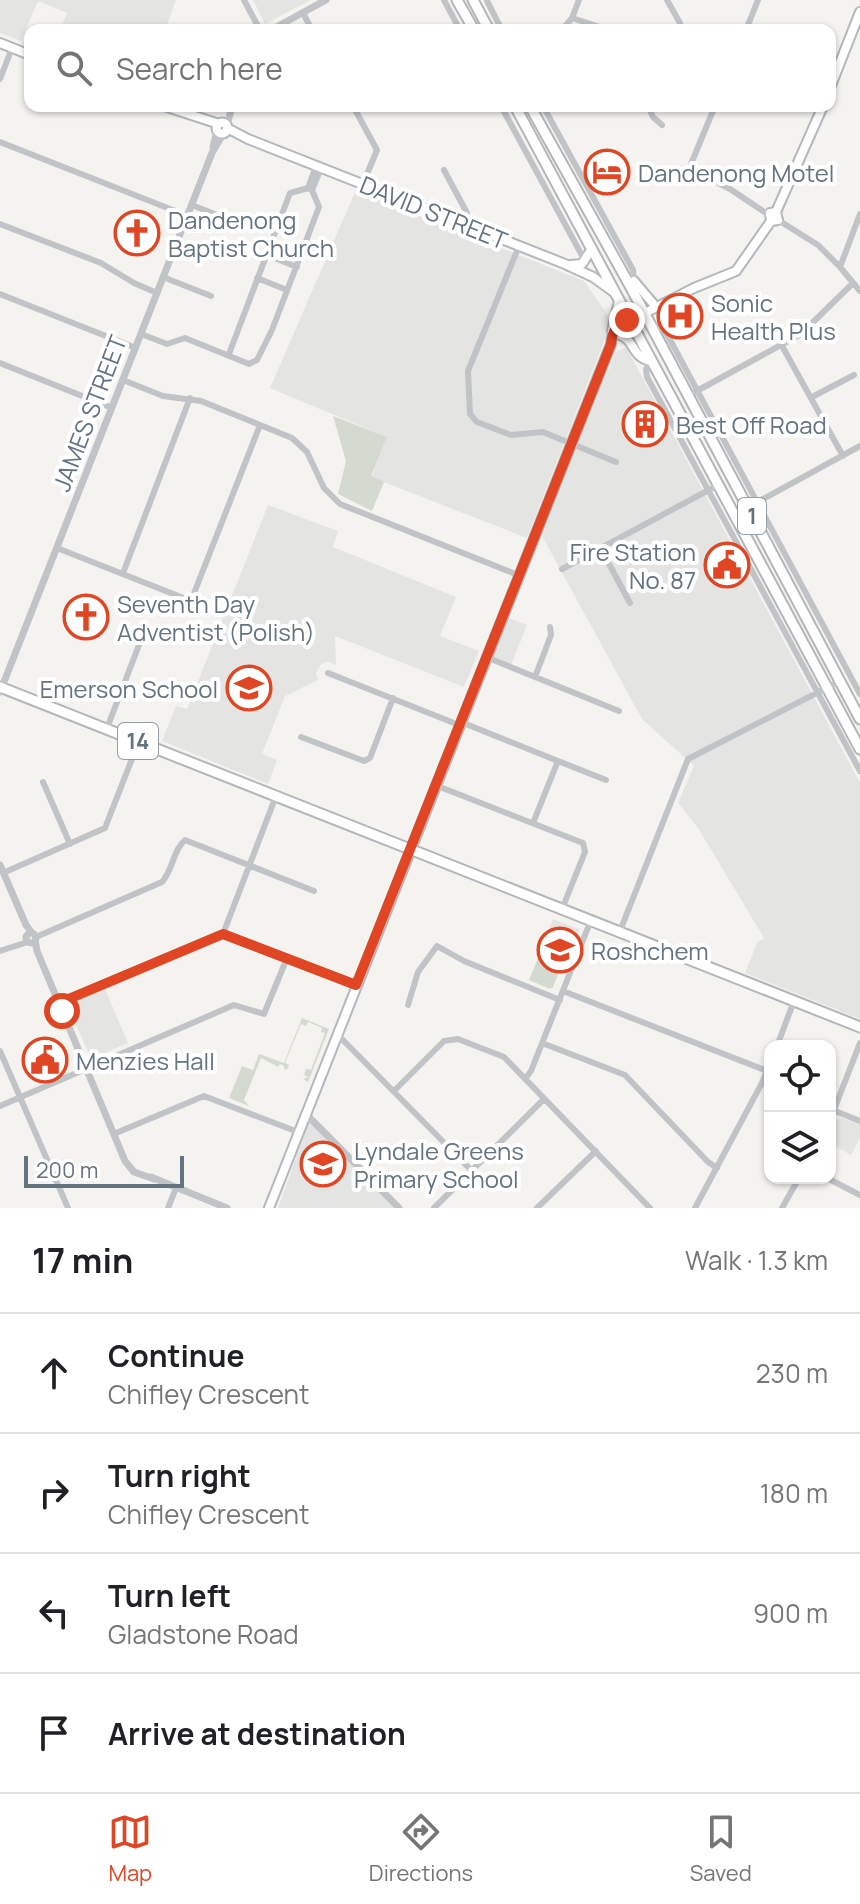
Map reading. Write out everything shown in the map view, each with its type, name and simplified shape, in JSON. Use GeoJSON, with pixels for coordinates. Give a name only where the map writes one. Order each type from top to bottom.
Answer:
{"type":"FeatureCollection","features":[{"type":"Feature","properties":{"kind":"main road"},"geometry":{"type":"LineString","coordinates":[[457,0],[471,24]]}},
{"type":"Feature","properties":{"kind":"main road"},"geometry":{"type":"LineString","coordinates":[[466,0],[466,15]]}},
{"type":"Feature","properties":{"kind":"main road"},"geometry":{"type":"LineString","coordinates":[[476,4],[486,24]]}},
{"type":"Feature","properties":{"kind":"main road"},"geometry":{"type":"LineString","coordinates":[[836,73],[860,12]]}},
{"type":"Feature","properties":{"kind":"main road"},"geometry":{"type":"LineString","coordinates":[[0,43],[24,53]]}},
{"type":"Feature","properties":{"kind":"main road","name":"DAVID STREET"},"geometry":{"type":"LineString","coordinates":[[179,112],[565,264],[593,277],[617,297]]}},
{"type":"Feature","properties":{"kind":"main road","name":"1"},"geometry":{"type":"LineString","coordinates":[[518,112],[718,485],[822,690],[857,736],[860,749]]}},
{"type":"Feature","properties":{"kind":"main road","name":"1"},"geometry":{"type":"LineString","coordinates":[[533,112],[632,283],[687,396],[752,505],[770,551],[860,719]]}},
{"type":"Feature","properties":{"kind":"main road"},"geometry":{"type":"LineString","coordinates":[[614,338],[630,321],[647,318],[656,307],[736,271],[773,217],[820,112]]}},
{"type":"Feature","properties":{"kind":"main road"},"geometry":{"type":"LineString","coordinates":[[565,264],[577,265],[585,261],[589,246]]}},
{"type":"Feature","properties":{"kind":"main road"},"geometry":{"type":"LineString","coordinates":[[632,283],[656,307]]}},
{"type":"Feature","properties":{"kind":"main road"},"geometry":{"type":"LineString","coordinates":[[269,1208],[614,338],[617,297]]}},
{"type":"Feature","properties":{"kind":"main road"},"geometry":{"type":"LineString","coordinates":[[614,338],[628,340],[639,356],[651,361]]}},
{"type":"Feature","properties":{"kind":"main road","name":"14"},"geometry":{"type":"LineString","coordinates":[[1,689],[107,728],[860,1027]]}},
{"type":"Feature","properties":{"kind":"street"},"geometry":{"type":"LineString","coordinates":[[244,0],[257,24]]}},
{"type":"Feature","properties":{"kind":"street"},"geometry":{"type":"LineString","coordinates":[[282,24],[326,0]]}},
{"type":"Feature","properties":{"kind":"street"},"geometry":{"type":"LineString","coordinates":[[444,0],[457,24]]}},
{"type":"Feature","properties":{"kind":"street"},"geometry":{"type":"LineString","coordinates":[[567,24],[579,0]]}},
{"type":"Feature","properties":{"kind":"street"},"geometry":{"type":"LineString","coordinates":[[667,0],[680,23]]}},
{"type":"Feature","properties":{"kind":"street"},"geometry":{"type":"LineString","coordinates":[[748,24],[758,0]]}},
{"type":"Feature","properties":{"kind":"street"},"geometry":{"type":"LineString","coordinates":[[487,1],[498,24]]}},
{"type":"Feature","properties":{"kind":"street"},"geometry":{"type":"LineString","coordinates":[[476,4],[495,19]]}},
{"type":"Feature","properties":{"kind":"street"},"geometry":{"type":"LineString","coordinates":[[303,13],[309,24]]}},
{"type":"Feature","properties":{"kind":"street"},"geometry":{"type":"LineString","coordinates":[[572,18],[590,24]]}},
{"type":"Feature","properties":{"kind":"street"},"geometry":{"type":"LineString","coordinates":[[0,79],[12,48]]}},
{"type":"Feature","properties":{"kind":"street","name":"JAMES STREET"},"geometry":{"type":"LineString","coordinates":[[1,689],[229,112]]}},
{"type":"Feature","properties":{"kind":"street"},"geometry":{"type":"LineString","coordinates":[[356,112],[377,150],[363,184]]}},
{"type":"Feature","properties":{"kind":"street"},"geometry":{"type":"LineString","coordinates":[[504,112],[585,261]]}},
{"type":"Feature","properties":{"kind":"street"},"geometry":{"type":"LineString","coordinates":[[546,112],[633,270],[632,283]]}},
{"type":"Feature","properties":{"kind":"street"},"geometry":{"type":"LineString","coordinates":[[651,112],[662,125]]}},
{"type":"Feature","properties":{"kind":"street"},"geometry":{"type":"LineString","coordinates":[[713,112],[691,164],[692,170],[730,189],[818,245],[860,291]]}},
{"type":"Feature","properties":{"kind":"street"},"geometry":{"type":"LineString","coordinates":[[0,142],[188,216]]}},
{"type":"Feature","properties":{"kind":"street"},"geometry":{"type":"LineString","coordinates":[[310,189],[318,167]]}},
{"type":"Feature","properties":{"kind":"street"},"geometry":{"type":"LineString","coordinates":[[444,170],[467,213],[467,225]]}},
{"type":"Feature","properties":{"kind":"street"},"geometry":{"type":"LineString","coordinates":[[568,176],[582,178]]}},
{"type":"Feature","properties":{"kind":"street"},"geometry":{"type":"LineString","coordinates":[[229,354],[290,193],[310,189]]}},
{"type":"Feature","properties":{"kind":"street"},"geometry":{"type":"LineString","coordinates":[[141,334],[167,344],[185,338],[249,364],[259,358],[320,205],[310,189]]}},
{"type":"Feature","properties":{"kind":"street"},"geometry":{"type":"LineString","coordinates":[[192,205],[237,223]]}},
{"type":"Feature","properties":{"kind":"street"},"geometry":{"type":"LineString","coordinates":[[840,267],[860,214]]}},
{"type":"Feature","properties":{"kind":"street"},"geometry":{"type":"LineString","coordinates":[[0,224],[101,263],[157,293]]}},
{"type":"Feature","properties":{"kind":"street"},"geometry":{"type":"LineString","coordinates":[[566,227],[589,246]]}},
{"type":"Feature","properties":{"kind":"street"},"geometry":{"type":"LineString","coordinates":[[519,246],[468,371],[470,414],[477,422],[511,435],[540,432],[616,462]]}},
{"type":"Feature","properties":{"kind":"street"},"geometry":{"type":"LineString","coordinates":[[267,255],[297,267]]}},
{"type":"Feature","properties":{"kind":"street"},"geometry":{"type":"LineString","coordinates":[[163,277],[211,296]]}},
{"type":"Feature","properties":{"kind":"street"},"geometry":{"type":"LineString","coordinates":[[257,278],[287,290]]}},
{"type":"Feature","properties":{"kind":"street"},"geometry":{"type":"LineString","coordinates":[[687,396],[801,334],[852,284]]}},
{"type":"Feature","properties":{"kind":"street"},"geometry":{"type":"LineString","coordinates":[[0,294],[136,348]]}},
{"type":"Feature","properties":{"kind":"street"},"geometry":{"type":"LineString","coordinates":[[647,318],[667,334],[698,390],[752,505],[784,554],[860,694]]}},
{"type":"Feature","properties":{"kind":"street"},"geometry":{"type":"LineString","coordinates":[[781,344],[843,456]]}},
{"type":"Feature","properties":{"kind":"street"},"geometry":{"type":"LineString","coordinates":[[651,361],[646,376],[707,490],[822,690],[860,771]]}},
{"type":"Feature","properties":{"kind":"street"},"geometry":{"type":"LineString","coordinates":[[0,363],[112,408]]}},
{"type":"Feature","properties":{"kind":"street"},"geometry":{"type":"LineString","coordinates":[[812,397],[854,375]]}},
{"type":"Feature","properties":{"kind":"street"},"geometry":{"type":"LineString","coordinates":[[123,380],[163,396],[190,398],[286,435],[302,446],[311,458],[324,488],[340,504],[518,575]]}},
{"type":"Feature","properties":{"kind":"street"},"geometry":{"type":"LineString","coordinates":[[123,573],[190,398]]}},
{"type":"Feature","properties":{"kind":"street"},"geometry":{"type":"LineString","coordinates":[[57,548],[191,601],[260,425]]}},
{"type":"Feature","properties":{"kind":"street"},"geometry":{"type":"LineString","coordinates":[[752,505],[858,447],[860,457]]}},
{"type":"Feature","properties":{"kind":"street"},"geometry":{"type":"LineString","coordinates":[[562,569],[718,485]]}},
{"type":"Feature","properties":{"kind":"street"},"geometry":{"type":"LineString","coordinates":[[601,549],[630,603]]}},
{"type":"Feature","properties":{"kind":"street"},"geometry":{"type":"LineString","coordinates":[[770,551],[784,554]]}},
{"type":"Feature","properties":{"kind":"street"},"geometry":{"type":"LineString","coordinates":[[535,677],[551,635],[550,627]]}},
{"type":"Feature","properties":{"kind":"street"},"geometry":{"type":"LineString","coordinates":[[107,728],[139,645]]}},
{"type":"Feature","properties":{"kind":"street"},"geometry":{"type":"LineString","coordinates":[[486,657],[619,711]]}},
{"type":"Feature","properties":{"kind":"street"},"geometry":{"type":"LineString","coordinates":[[328,673],[606,780]]}},
{"type":"Feature","properties":{"kind":"street"},"geometry":{"type":"LineString","coordinates":[[620,931],[688,759],[841,681]]}},
{"type":"Feature","properties":{"kind":"street"},"geometry":{"type":"LineString","coordinates":[[301,737],[364,761],[370,758],[393,698]]}},
{"type":"Feature","properties":{"kind":"street"},"geometry":{"type":"LineString","coordinates":[[139,741],[105,828],[2,869],[129,1166],[138,1174],[227,1208]]}},
{"type":"Feature","properties":{"kind":"street"},"geometry":{"type":"LineString","coordinates":[[533,823],[558,761]]}},
{"type":"Feature","properties":{"kind":"street"},"geometry":{"type":"LineString","coordinates":[[43,782],[70,844]]}},
{"type":"Feature","properties":{"kind":"street"},"geometry":{"type":"LineString","coordinates":[[435,785],[581,842],[585,847],[562,909]]}},
{"type":"Feature","properties":{"kind":"street"},"geometry":{"type":"LineString","coordinates":[[223,934],[276,796]]}},
{"type":"Feature","properties":{"kind":"street"},"geometry":{"type":"LineString","coordinates":[[0,951],[162,882],[183,841],[314,891]]}},
{"type":"Feature","properties":{"kind":"street"},"geometry":{"type":"LineString","coordinates":[[525,1079],[531,1071],[591,920]]}},
{"type":"Feature","properties":{"kind":"street"},"geometry":{"type":"LineString","coordinates":[[59,1003],[223,934],[356,985]]}},
{"type":"Feature","properties":{"kind":"street"},"geometry":{"type":"LineString","coordinates":[[408,1005],[418,972],[437,946],[464,961],[560,1000]]}},
{"type":"Feature","properties":{"kind":"street"},"geometry":{"type":"LineString","coordinates":[[0,1106],[234,1005],[264,1014],[287,958]]}},
{"type":"Feature","properties":{"kind":"street"},"geometry":{"type":"LineString","coordinates":[[563,991],[764,1070]]}},
{"type":"Feature","properties":{"kind":"street"},"geometry":{"type":"LineString","coordinates":[[779,1040],[794,1001]]}},
{"type":"Feature","properties":{"kind":"street"},"geometry":{"type":"LineString","coordinates":[[337,1034],[472,1171]]}},
{"type":"Feature","properties":{"kind":"street"},"geometry":{"type":"LineString","coordinates":[[394,1091],[444,1041],[458,1039],[504,1057],[646,1207]]}},
{"type":"Feature","properties":{"kind":"street"},"geometry":{"type":"LineString","coordinates":[[542,1043],[625,1075],[717,1168]]}},
{"type":"Feature","properties":{"kind":"street"},"geometry":{"type":"LineString","coordinates":[[836,1100],[860,1043]]}},
{"type":"Feature","properties":{"kind":"street"},"geometry":{"type":"LineString","coordinates":[[0,1051],[68,1208]]}},
{"type":"Feature","properties":{"kind":"street"},"geometry":{"type":"LineString","coordinates":[[695,1208],[764,1087]]}},
{"type":"Feature","properties":{"kind":"street"},"geometry":{"type":"LineString","coordinates":[[116,1133],[204,1096],[298,1132]]}},
{"type":"Feature","properties":{"kind":"street"},"geometry":{"type":"LineString","coordinates":[[434,1208],[544,1099]]}},
{"type":"Feature","properties":{"kind":"street"},"geometry":{"type":"LineString","coordinates":[[836,1112],[860,1121]]}},
{"type":"Feature","properties":{"kind":"street"},"geometry":{"type":"LineString","coordinates":[[304,1116],[311,1119],[399,1208]]}},
{"type":"Feature","properties":{"kind":"street"},"geometry":{"type":"LineString","coordinates":[[537,1208],[596,1151]]}},
{"type":"Feature","properties":{"kind":"street"},"geometry":{"type":"LineString","coordinates":[[836,1183],[860,1195]]}},
{"type":"Feature","properties":{"kind":"street"},"geometry":{"type":"LineString","coordinates":[[782,1208],[796,1184]]}},
{"type":"Feature","properties":{"kind":"street"},"geometry":{"type":"LineString","coordinates":[[168,1208],[176,1188]]}},
{"type":"Feature","properties":{"kind":"shaded area"},"geometry":{"type":"Polygon","coordinates":[[[0,0],[176,0],[167,24],[62,24],[67,13],[38,1],[28,24],[24,24],[21,41],[0,33],[0,0]]]}},
{"type":"Feature","properties":{"kind":"shaded area"},"geometry":{"type":"Polygon","coordinates":[[[253,0],[311,0],[265,24],[253,0]]]}},
{"type":"Feature","properties":{"kind":"shaded area"},"geometry":{"type":"Polygon","coordinates":[[[356,190],[584,281],[612,321],[527,538],[371,477],[387,437],[270,388],[356,190]]]}},
{"type":"Feature","properties":{"kind":"shaded area"},"geometry":{"type":"Polygon","coordinates":[[[626,347],[860,783],[860,1019],[745,973],[757,943],[764,938],[698,828],[678,803],[694,766],[642,719],[542,536],[616,352],[626,347]]]}},
{"type":"Feature","properties":{"kind":"shaded area"},"geometry":{"type":"Polygon","coordinates":[[[333,416],[387,437],[371,476],[384,482],[372,511],[338,494],[346,461],[333,416]]]}},
{"type":"Feature","properties":{"kind":"shaded area"},"geometry":{"type":"Polygon","coordinates":[[[268,505],[338,531],[333,547],[456,597],[440,636],[479,651],[464,687],[335,636],[336,665],[328,662],[321,664],[316,673],[318,680],[285,696],[262,754],[277,760],[268,784],[162,741],[176,706],[187,709],[268,505]]]}},
{"type":"Feature","properties":{"kind":"shaded area"},"geometry":{"type":"Polygon","coordinates":[[[506,617],[527,625],[511,665],[491,654],[506,617]]]}},
{"type":"Feature","properties":{"kind":"shaded area"},"geometry":{"type":"Polygon","coordinates":[[[553,919],[579,929],[565,963],[540,953],[553,919]]]}},
{"type":"Feature","properties":{"kind":"shaded area"},"geometry":{"type":"Polygon","coordinates":[[[540,953],[563,962],[550,989],[529,980],[540,953]]]}},
{"type":"Feature","properties":{"kind":"shaded area"},"geometry":{"type":"Polygon","coordinates":[[[105,989],[128,1043],[91,1059],[67,1004],[105,989]]]}},
{"type":"Feature","properties":{"kind":"shaded area"},"geometry":{"type":"Polygon","coordinates":[[[302,1018],[329,1029],[308,1082],[303,1079],[308,1077],[304,1075],[306,1069],[311,1070],[325,1033],[321,1032],[322,1028],[308,1022],[306,1026],[301,1024],[285,1063],[289,1065],[287,1070],[280,1064],[278,1067],[261,1058],[244,1100],[249,1106],[229,1098],[242,1066],[253,1070],[259,1054],[284,1063],[302,1018]]]}},
{"type":"Feature","properties":{"kind":"shaded area"},"geometry":{"type":"Polygon","coordinates":[[[842,1118],[860,1124],[860,1138],[851,1155],[836,1146],[836,1119],[842,1118]]]}},
{"type":"Feature","properties":{"kind":"shaded area","name":"Lyndale Greens Primary School"},"geometry":{"type":"Polygon","coordinates":[[[309,1121],[394,1208],[278,1208],[309,1121]]]}},
{"type":"Feature","properties":{"kind":"place","name":"Dandenong Motel"},"geometry":{"type":"Point","coordinates":[607,172]}},
{"type":"Feature","properties":{"kind":"place","name":"Dandenong Baptist Church"},"geometry":{"type":"Point","coordinates":[137,233]}},
{"type":"Feature","properties":{"kind":"place","name":"Sonic Health Plus"},"geometry":{"type":"Point","coordinates":[680,316]}},
{"type":"Feature","properties":{"kind":"place","name":"Best Off Road"},"geometry":{"type":"Point","coordinates":[645,424]}},
{"type":"Feature","properties":{"kind":"place","name":"Fire Station No. 87"},"geometry":{"type":"Point","coordinates":[727,565]}},
{"type":"Feature","properties":{"kind":"place","name":"Seventh Day Adventist (Polish)"},"geometry":{"type":"Point","coordinates":[86,617]}},
{"type":"Feature","properties":{"kind":"place","name":"Emerson School"},"geometry":{"type":"Point","coordinates":[249,688]}},
{"type":"Feature","properties":{"kind":"place","name":"Roshchem"},"geometry":{"type":"Point","coordinates":[560,950]}},
{"type":"Feature","properties":{"kind":"place","name":"Menzies Hall"},"geometry":{"type":"Point","coordinates":[45,1060]}},
{"type":"Feature","properties":{"kind":"place","name":"Lyndale Greens Primary School"},"geometry":{"type":"Point","coordinates":[323,1164]}},
{"type":"Feature","properties":{"kind":"route"},"geometry":{"type":"LineString","coordinates":[[62,1011],[59,1003],[223,934],[356,985],[611,344],[611,336],[627,320]]}}]}
